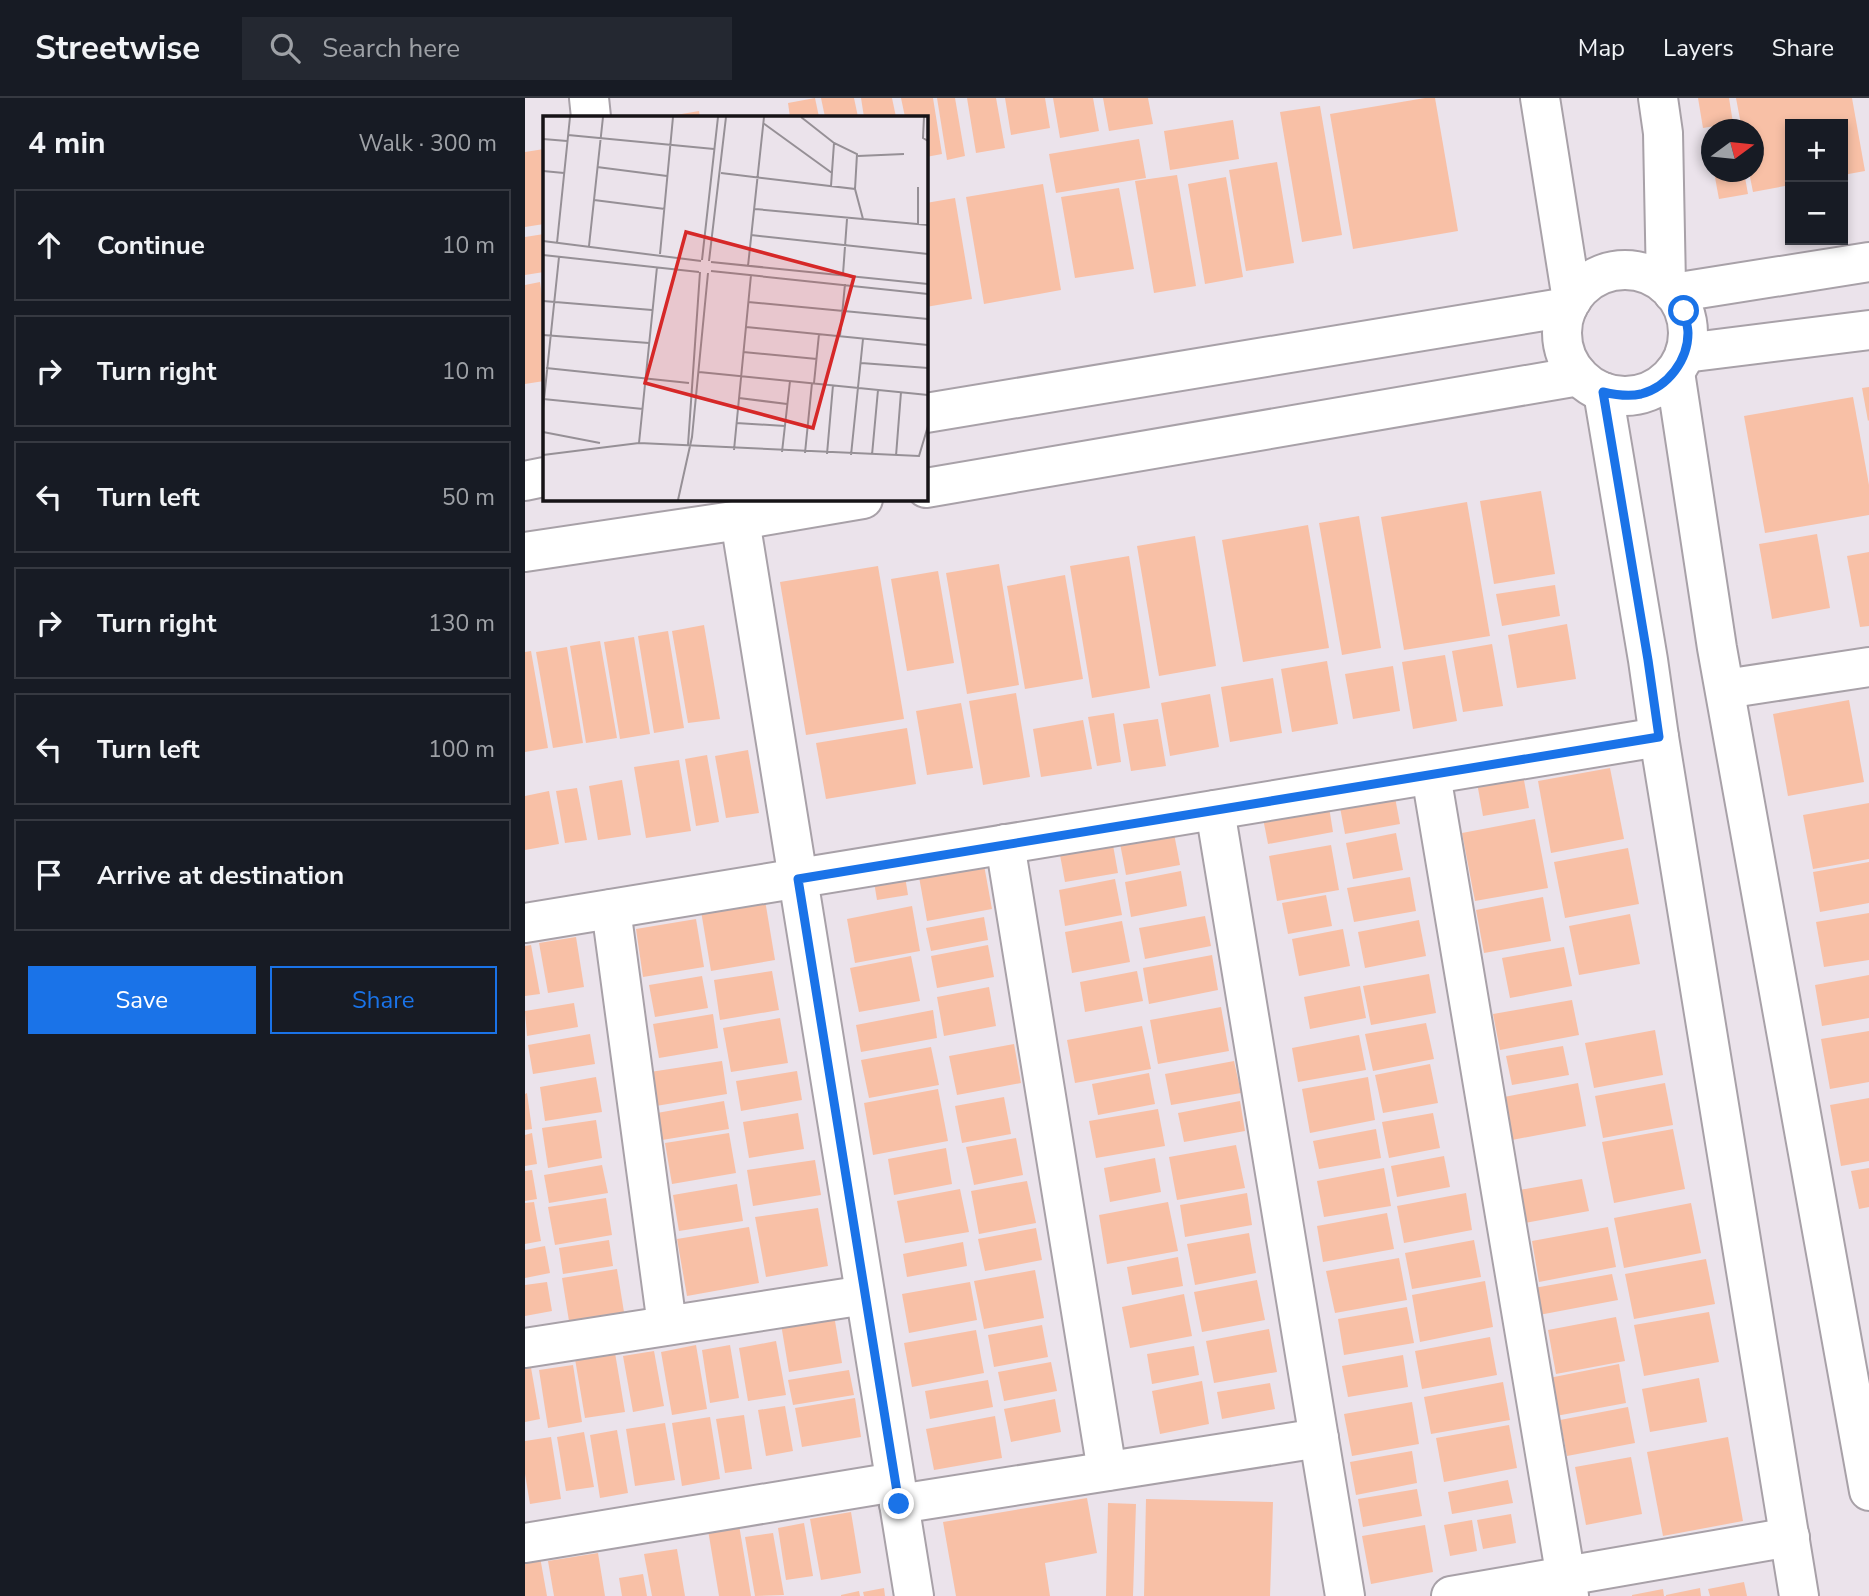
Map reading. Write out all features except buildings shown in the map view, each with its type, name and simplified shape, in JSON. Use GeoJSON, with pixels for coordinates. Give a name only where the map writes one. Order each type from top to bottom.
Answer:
{"type":"FeatureCollection","features":[{"type":"Feature","properties":{"kind":"street"},"geometry":{"type":"LineString","coordinates":[[589,98],[591,116]]}},
{"type":"Feature","properties":{"kind":"street"},"geometry":{"type":"LineString","coordinates":[[1539,98],[1570,304]]}},
{"type":"Feature","properties":{"kind":"street"},"geometry":{"type":"LineString","coordinates":[[1658,98],[1663,133],[1669,289]]}},
{"type":"Feature","properties":{"kind":"street"},"geometry":{"type":"LineString","coordinates":[[1669,289],[1869,262]]}},
{"type":"Feature","properties":{"kind":"street"},"geometry":{"type":"LineString","coordinates":[[1869,330],[1680,363],[1660,386],[1642,394],[1623,396],[1591,384],[1568,361],[1563,343],[1563,324],[1570,304],[1583,286],[1598,276],[1615,271],[1650,275],[1669,289],[1684,311],[1688,332],[1680,363],[1725,689],[1869,1491]]}},
{"type":"Feature","properties":{"kind":"street"},"geometry":{"type":"LineString","coordinates":[[927,413],[1570,304]]}},
{"type":"Feature","properties":{"kind":"street"},"geometry":{"type":"LineString","coordinates":[[927,488],[1591,384]]}},
{"type":"Feature","properties":{"kind":"street"},"geometry":{"type":"LineString","coordinates":[[1591,384],[1648,660],[1799,1596]]}},
{"type":"Feature","properties":{"kind":"street"},"geometry":{"type":"LineString","coordinates":[[525,481],[543,477]]}},
{"type":"Feature","properties":{"kind":"street"},"geometry":{"type":"LineString","coordinates":[[525,552],[857,500]]}},
{"type":"Feature","properties":{"kind":"street"},"geometry":{"type":"LineString","coordinates":[[740,520],[914,1596]]}},
{"type":"Feature","properties":{"kind":"street"},"geometry":{"type":"LineString","coordinates":[[1725,689],[1869,667]]}},
{"type":"Feature","properties":{"kind":"street"},"geometry":{"type":"LineString","coordinates":[[525,923],[1659,737]]}},
{"type":"Feature","properties":{"kind":"street"},"geometry":{"type":"LineString","coordinates":[[1431,775],[1567,1586]]}},
{"type":"Feature","properties":{"kind":"street"},"geometry":{"type":"LineString","coordinates":[[1215,810],[1345,1596]]}},
{"type":"Feature","properties":{"kind":"street"},"geometry":{"type":"LineString","coordinates":[[1005,845],[1107,1471]]}},
{"type":"Feature","properties":{"kind":"street"},"geometry":{"type":"LineString","coordinates":[[611,909],[667,1325]]}},
{"type":"Feature","properties":{"kind":"street"},"geometry":{"type":"LineString","coordinates":[[525,1348],[865,1295]]}},
{"type":"Feature","properties":{"kind":"street"},"geometry":{"type":"LineString","coordinates":[[525,1543],[897,1493],[1107,1471],[1319,1438]]}},
{"type":"Feature","properties":{"kind":"street"},"geometry":{"type":"LineString","coordinates":[[1451,1596],[1567,1586],[1790,1537]]}},
{"type":"Feature","properties":{"kind":"route"},"geometry":{"type":"LineString","coordinates":[[899,1504],[798,879],[1659,737],[1603,392],[1623,396],[1642,394],[1660,386],[1675,372],[1685,353],[1688,332],[1684,311]]}}]}
